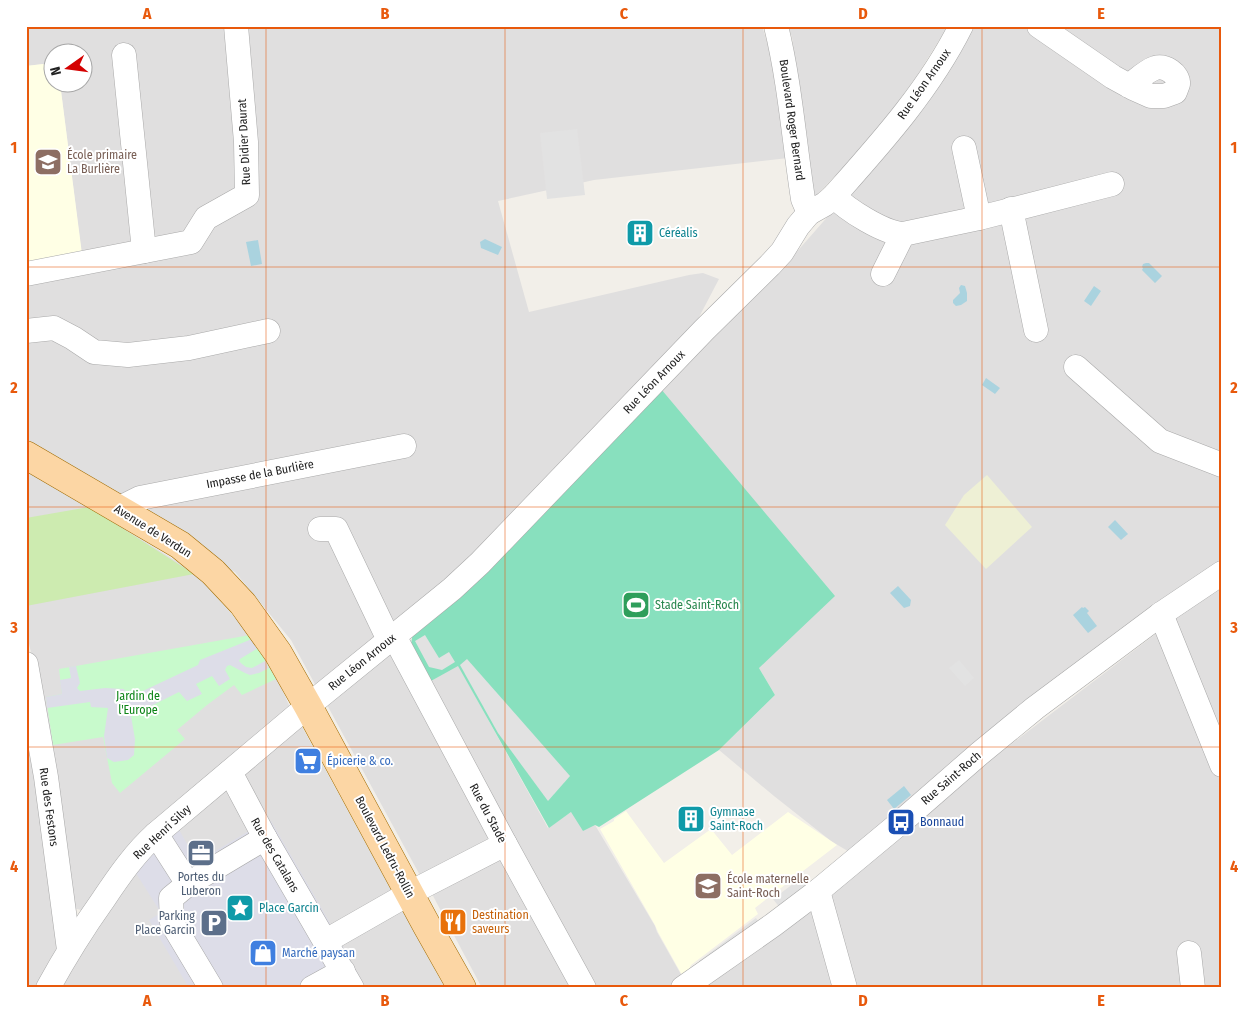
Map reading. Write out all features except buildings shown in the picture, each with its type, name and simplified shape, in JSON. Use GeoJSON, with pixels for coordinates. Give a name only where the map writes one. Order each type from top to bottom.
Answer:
{"type":"FeatureCollection","features":[{"type":"Feature","properties":{"kind":"main road","name":"Avenue de Verdun"},"geometry":{"type":"LineString","coordinates":[[26,455],[180,545],[213,572],[243,604],[267,637],[308,706]]}},
{"type":"Feature","properties":{"kind":"main road","name":"Boulevard Ledru-Rollin"},"geometry":{"type":"LineString","coordinates":[[308,706],[462,988]]}},
{"type":"Feature","properties":{"kind":"street","name":"Rue Didier Daurat"},"geometry":{"type":"LineString","coordinates":[[26,274],[191,242],[206,218],[247,195],[246,142],[236,26]]}},
{"type":"Feature","properties":{"kind":"street","name":"Boulevard Roger Bernard"},"geometry":{"type":"LineString","coordinates":[[776,26],[787,79],[803,199],[809,213]]}},
{"type":"Feature","properties":{"kind":"street"},"geometry":{"type":"LineString","coordinates":[[1039,26],[1129,86]]}},
{"type":"Feature","properties":{"kind":"street","name":"Rue Léon Arnoux"},"geometry":{"type":"LineString","coordinates":[[308,706],[452,589],[480,563],[704,330],[770,265],[782,252],[798,226],[809,213],[825,204],[834,196],[913,103],[967,28]]}},
{"type":"Feature","properties":{"kind":"street"},"geometry":{"type":"LineString","coordinates":[[124,55],[144,251]]}},
{"type":"Feature","properties":{"kind":"street"},"geometry":{"type":"LineString","coordinates":[[964,148],[979,218]]}},
{"type":"Feature","properties":{"kind":"street"},"geometry":{"type":"LineString","coordinates":[[834,196],[858,215],[897,234],[903,234],[979,218],[1112,184]]}},
{"type":"Feature","properties":{"kind":"street"},"geometry":{"type":"LineString","coordinates":[[1011,209],[1036,330]]}},
{"type":"Feature","properties":{"kind":"street"},"geometry":{"type":"LineString","coordinates":[[883,274],[903,234]]}},
{"type":"Feature","properties":{"kind":"street"},"geometry":{"type":"LineString","coordinates":[[26,331],[54,328],[94,352],[128,355],[189,348],[268,331]]}},
{"type":"Feature","properties":{"kind":"street"},"geometry":{"type":"LineString","coordinates":[[1076,367],[1160,441],[1222,465]]}},
{"type":"Feature","properties":{"kind":"street","name":"Impasse de la Burlière"},"geometry":{"type":"LineString","coordinates":[[118,508],[140,498],[404,446]]}},
{"type":"Feature","properties":{"kind":"street","name":"Rue du Stade"},"geometry":{"type":"LineString","coordinates":[[320,528],[336,529],[391,638],[584,988]]}},
{"type":"Feature","properties":{"kind":"street","name":"Rue Saint-Roch"},"geometry":{"type":"LineString","coordinates":[[683,988],[818,891],[1019,721],[1161,614],[1222,573]]}},
{"type":"Feature","properties":{"kind":"street"},"geometry":{"type":"LineString","coordinates":[[1161,614],[1222,765]]}},
{"type":"Feature","properties":{"kind":"street","name":"Rue des Festons"},"geometry":{"type":"LineString","coordinates":[[26,664],[46,778],[69,950]]}},
{"type":"Feature","properties":{"kind":"street","name":"Rue Henri Silvy"},"geometry":{"type":"LineString","coordinates":[[48,988],[69,950],[126,867],[142,848],[156,834],[308,706]]}},
{"type":"Feature","properties":{"kind":"street","name":"Rue des Catalans"},"geometry":{"type":"LineString","coordinates":[[230,772],[265,838],[348,980]]}},
{"type":"Feature","properties":{"kind":"street"},"geometry":{"type":"LineString","coordinates":[[156,834],[188,884]]}},
{"type":"Feature","properties":{"kind":"street"},"geometry":{"type":"LineString","coordinates":[[211,988],[172,922],[171,898],[188,884],[265,838]]}},
{"type":"Feature","properties":{"kind":"street"},"geometry":{"type":"LineString","coordinates":[[326,941],[410,893],[505,844]]}},
{"type":"Feature","properties":{"kind":"street"},"geometry":{"type":"LineString","coordinates":[[818,891],[845,988]]}},
{"type":"Feature","properties":{"kind":"street"},"geometry":{"type":"LineString","coordinates":[[1189,953],[1192,988]]}},
{"type":"Feature","properties":{"kind":"street"},"geometry":{"type":"LineString","coordinates":[[312,988],[348,980]]}},
{"type":"Feature","properties":{"kind":"shaded area"},"geometry":{"type":"Polygon","coordinates":[[[26,26],[762,26],[776,71],[788,158],[594,180],[498,201],[529,312],[689,275],[703,273],[719,279],[697,321],[583,439],[487,550],[317,688],[291,640],[235,572],[221,566],[26,443],[26,285],[84,272],[61,92],[92,92],[92,42],[42,42],[42,64],[26,66],[26,26]]]}},
{"type":"Feature","properties":{"kind":"shaded area"},"geometry":{"type":"Polygon","coordinates":[[[788,26],[948,26],[916,77],[875,134],[813,199],[792,37],[788,26]]]}},
{"type":"Feature","properties":{"kind":"shaded area"},"geometry":{"type":"Polygon","coordinates":[[[970,26],[1222,26],[1222,565],[851,853],[831,841],[719,750],[775,695],[759,668],[661,389],[772,280],[917,115],[970,26]]]}},
{"type":"Feature","properties":{"kind":"shaded area","name":"École primaire La Burlière"},"geometry":{"type":"Polygon","coordinates":[[[42,64],[42,92],[61,92],[82,254],[26,264],[26,66],[42,64]]]}},
{"type":"Feature","properties":{"kind":"shaded area"},"geometry":{"type":"Polygon","coordinates":[[[577,129],[585,195],[547,199],[540,133],[577,129]]]}},
{"type":"Feature","properties":{"kind":"shaded area"},"geometry":{"type":"Polygon","coordinates":[[[26,468],[189,569],[207,586],[258,644],[278,680],[289,705],[287,713],[85,911],[69,907],[52,748],[26,630],[26,468]]]}},
{"type":"Feature","properties":{"kind":"shaded area"},"geometry":{"type":"Polygon","coordinates":[[[987,475],[1032,527],[986,569],[945,525],[964,495],[987,475]]]}},
{"type":"Feature","properties":{"kind":"shaded area"},"geometry":{"type":"Polygon","coordinates":[[[1222,584],[1222,749],[1171,617],[1222,584]]]}},
{"type":"Feature","properties":{"kind":"shaded area"},"geometry":{"type":"Polygon","coordinates":[[[1157,633],[1167,637],[1222,779],[1222,988],[852,988],[825,894],[967,778],[1157,633]]]}},
{"type":"Feature","properties":{"kind":"shaded area"},"geometry":{"type":"Polygon","coordinates":[[[425,635],[439,658],[449,652],[455,662],[442,670],[429,667],[415,641],[425,635]]]}},
{"type":"Feature","properties":{"kind":"shaded area"},"geometry":{"type":"Polygon","coordinates":[[[252,639],[258,648],[239,661],[246,667],[252,668],[265,661],[269,668],[250,675],[230,665],[227,666],[225,670],[230,679],[219,686],[212,676],[196,684],[202,694],[187,701],[179,692],[131,716],[135,739],[134,755],[128,760],[114,762],[107,758],[104,736],[108,708],[91,707],[90,702],[47,708],[46,697],[62,694],[60,680],[71,678],[69,667],[76,666],[80,683],[77,688],[80,691],[105,688],[124,689],[128,698],[198,665],[200,660],[252,639]]]}},
{"type":"Feature","properties":{"kind":"shaded area"},"geometry":{"type":"Polygon","coordinates":[[[387,649],[495,839],[422,879],[326,703],[387,649]]]}},
{"type":"Feature","properties":{"kind":"shaded area"},"geometry":{"type":"Polygon","coordinates":[[[467,659],[570,776],[548,801],[498,733],[460,665],[467,659]]]}},
{"type":"Feature","properties":{"kind":"shaded area"},"geometry":{"type":"Polygon","coordinates":[[[959,660],[974,678],[965,686],[949,668],[959,660]]]}},
{"type":"Feature","properties":{"kind":"shaded area"},"geometry":{"type":"Polygon","coordinates":[[[458,665],[548,828],[571,812],[595,825],[655,926],[683,978],[671,988],[596,988],[431,681],[458,665]]]}},
{"type":"Feature","properties":{"kind":"shaded area"},"geometry":{"type":"Polygon","coordinates":[[[26,703],[61,945],[42,988],[26,988],[26,703]]]}},
{"type":"Feature","properties":{"kind":"shaded area"},"geometry":{"type":"Polygon","coordinates":[[[300,723],[445,988],[55,988],[150,845],[300,723]]]}},
{"type":"Feature","properties":{"kind":"shaded area","name":"École maternelle Saint-Roch"},"geometry":{"type":"Polygon","coordinates":[[[626,811],[664,863],[711,829],[732,855],[788,812],[837,845],[755,908],[758,914],[691,965],[688,971],[682,975],[600,829],[626,811]]]}},
{"type":"Feature","properties":{"kind":"shaded area","name":"Place Garcin"},"geometry":{"type":"Polygon","coordinates":[[[271,821],[361,979],[346,988],[189,988],[149,920],[161,913],[134,870],[177,826],[197,862],[254,828],[271,821]]]}},
{"type":"Feature","properties":{"kind":"shaded area"},"geometry":{"type":"Polygon","coordinates":[[[501,855],[574,988],[482,988],[432,894],[501,855]]]}},
{"type":"Feature","properties":{"kind":"shaded area"},"geometry":{"type":"Polygon","coordinates":[[[801,878],[808,888],[780,908],[773,899],[801,878]]]}},
{"type":"Feature","properties":{"kind":"shaded area"},"geometry":{"type":"Polygon","coordinates":[[[815,909],[837,988],[699,988],[764,942],[815,909]]]}},
{"type":"Feature","properties":{"kind":"shaded area"},"geometry":{"type":"Polygon","coordinates":[[[756,918],[759,923],[703,966],[699,961],[756,918]]]}},
{"type":"Feature","properties":{"kind":"green space","name":"Stade Saint-Roch"},"geometry":{"type":"Polygon","coordinates":[[[661,389],[835,596],[759,668],[775,695],[719,750],[599,827],[595,825],[583,831],[571,812],[549,828],[458,666],[431,681],[411,644],[413,632],[661,389]]]}},
{"type":"Feature","properties":{"kind":"green space"},"geometry":{"type":"Polygon","coordinates":[[[89,507],[194,574],[26,606],[26,518],[89,507]]]}},
{"type":"Feature","properties":{"kind":"green space","name":"Jardin de l'Europe"},"geometry":{"type":"Polygon","coordinates":[[[250,635],[276,679],[242,695],[234,685],[177,730],[185,739],[120,793],[112,783],[103,737],[53,745],[46,697],[62,694],[59,669],[250,635]]]}},
{"type":"Feature","properties":{"kind":"water"},"geometry":{"type":"Polygon","coordinates":[[[485,239],[502,247],[498,255],[481,248],[480,242],[485,239]]]}},
{"type":"Feature","properties":{"kind":"water"},"geometry":{"type":"Polygon","coordinates":[[[258,240],[262,264],[251,266],[246,242],[258,240]]]}},
{"type":"Feature","properties":{"kind":"water"},"geometry":{"type":"Polygon","coordinates":[[[1149,263],[1162,276],[1155,283],[1142,270],[1143,264],[1149,263]]]}},
{"type":"Feature","properties":{"kind":"water"},"geometry":{"type":"Polygon","coordinates":[[[961,285],[965,286],[967,301],[956,306],[953,300],[960,293],[959,288],[961,285]]]}},
{"type":"Feature","properties":{"kind":"water"},"geometry":{"type":"Polygon","coordinates":[[[1094,286],[1101,291],[1091,306],[1084,301],[1094,286]]]}},
{"type":"Feature","properties":{"kind":"water"},"geometry":{"type":"Polygon","coordinates":[[[986,378],[1000,388],[995,394],[982,385],[986,378]]]}},
{"type":"Feature","properties":{"kind":"water"},"geometry":{"type":"Polygon","coordinates":[[[1115,520],[1128,534],[1121,540],[1108,527],[1115,520]]]}},
{"type":"Feature","properties":{"kind":"water"},"geometry":{"type":"Polygon","coordinates":[[[898,586],[911,600],[910,606],[904,608],[890,593],[898,586]]]}},
{"type":"Feature","properties":{"kind":"water"},"geometry":{"type":"Polygon","coordinates":[[[1082,607],[1089,611],[1087,613],[1097,626],[1088,633],[1073,615],[1082,607]]]}},
{"type":"Feature","properties":{"kind":"water"},"geometry":{"type":"Polygon","coordinates":[[[904,786],[911,795],[894,809],[887,800],[904,786]]]}},
{"type":"Feature","properties":{"kind":"place","name":"École primaire La Burlière"},"geometry":{"type":"Point","coordinates":[48,162]}},
{"type":"Feature","properties":{"kind":"place","name":"Céréalis"},"geometry":{"type":"Point","coordinates":[640,233]}},
{"type":"Feature","properties":{"kind":"place","name":"Stade Saint-Roch"},"geometry":{"type":"Point","coordinates":[636,605]}},
{"type":"Feature","properties":{"kind":"place","name":"Épicerie & co."},"geometry":{"type":"Point","coordinates":[308,761]}},
{"type":"Feature","properties":{"kind":"place","name":"Gymnase Saint-Roch"},"geometry":{"type":"Point","coordinates":[691,819]}},
{"type":"Feature","properties":{"kind":"place","name":"Bonnaud"},"geometry":{"type":"Point","coordinates":[901,822]}},
{"type":"Feature","properties":{"kind":"place","name":"Portes du Luberon"},"geometry":{"type":"Point","coordinates":[201,853]}},
{"type":"Feature","properties":{"kind":"place","name":"École maternelle Saint-Roch"},"geometry":{"type":"Point","coordinates":[708,886]}},
{"type":"Feature","properties":{"kind":"place","name":"Place Garcin"},"geometry":{"type":"Point","coordinates":[240,908]}},
{"type":"Feature","properties":{"kind":"place","name":"Destination saveurs"},"geometry":{"type":"Point","coordinates":[453,922]}},
{"type":"Feature","properties":{"kind":"place","name":"Parking Place Garcin"},"geometry":{"type":"Point","coordinates":[214,923]}},
{"type":"Feature","properties":{"kind":"place","name":"Marché paysan"},"geometry":{"type":"Point","coordinates":[263,953]}}]}
